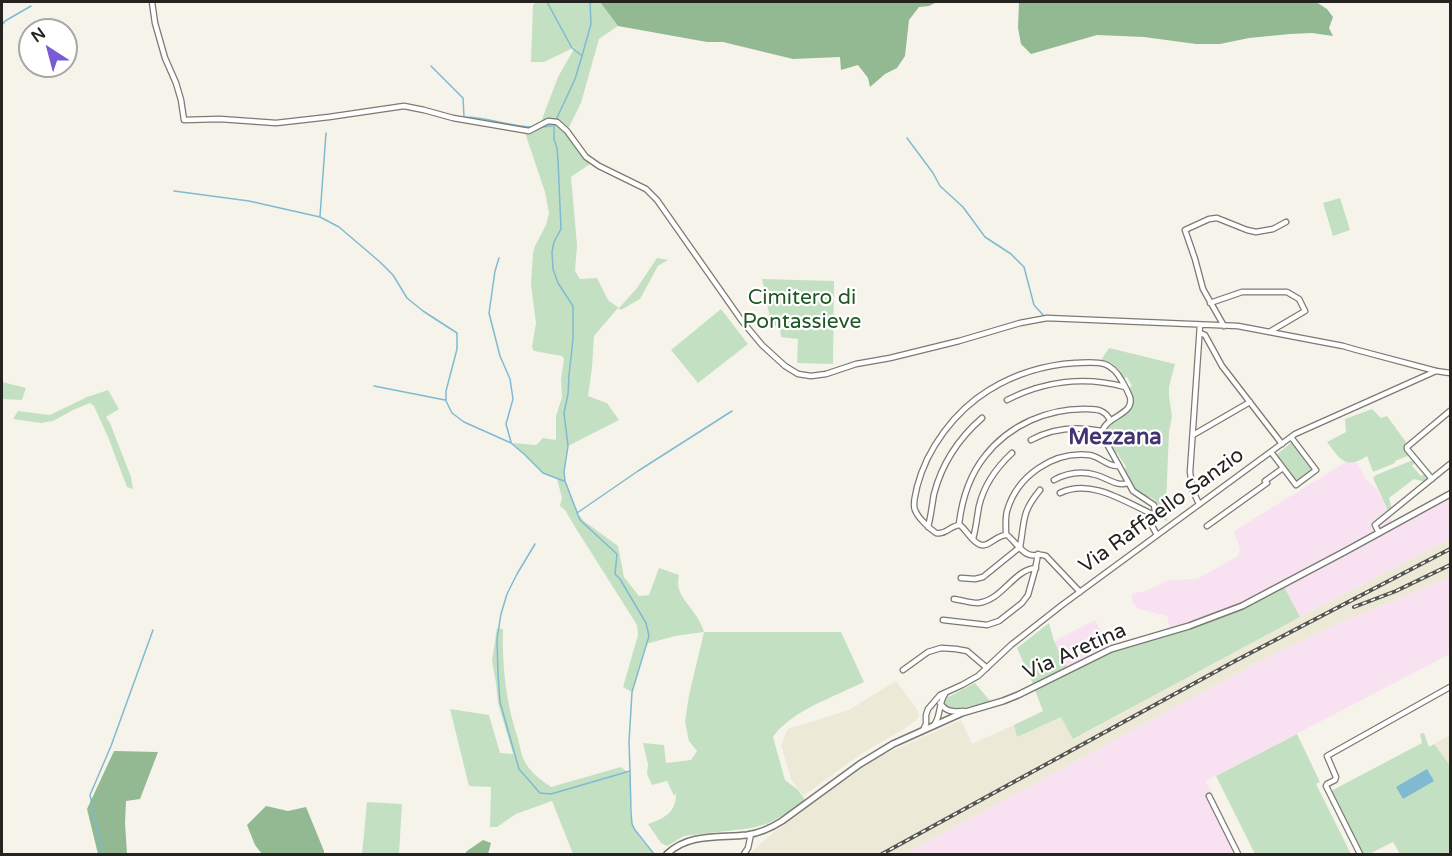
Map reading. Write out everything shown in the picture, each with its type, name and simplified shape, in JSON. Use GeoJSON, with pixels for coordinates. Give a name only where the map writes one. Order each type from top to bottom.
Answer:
{"type":"FeatureCollection","features":[{"type":"Feature","properties":{"kind":"street"},"geometry":{"type":"LineString","coordinates":[[152,2],[155,23],[178,91],[184,120],[220,119],[276,123],[404,106],[453,118],[529,131],[548,121],[557,122],[567,131],[586,157],[599,166],[646,189],[657,200],[742,321],[784,366],[798,374],[811,376],[826,374],[856,364],[890,358],[1020,323],[1047,318],[1202,330],[1238,326],[1343,346],[1450,373]]}},
{"type":"Feature","properties":{"kind":"street"},"geometry":{"type":"LineString","coordinates":[[1224,326],[1203,290],[1185,230],[1216,218],[1256,232],[1273,229],[1286,222]]}},
{"type":"Feature","properties":{"kind":"street"},"geometry":{"type":"LineString","coordinates":[[1210,303],[1242,292],[1287,292],[1299,299],[1305,311],[1271,332]]}},
{"type":"Feature","properties":{"kind":"street"},"geometry":{"type":"LineString","coordinates":[[1202,330],[1222,366],[1282,444]]}},
{"type":"Feature","properties":{"kind":"street"},"geometry":{"type":"LineString","coordinates":[[1199,504],[1193,491],[1190,472],[1202,330]]}},
{"type":"Feature","properties":{"kind":"street"},"geometry":{"type":"LineString","coordinates":[[959,524],[941,534],[936,533],[917,514],[914,504],[919,481],[928,460],[939,439],[955,419],[984,393],[1023,373],[1047,366],[1097,363],[1109,365],[1116,372],[1130,399],[1130,405],[1125,411],[1106,423],[1102,431],[1128,483],[1136,494],[1154,505],[1151,524],[1157,535]]}},
{"type":"Feature","properties":{"kind":"street","name":"Via Raffaello Sanzio"},"geometry":{"type":"LineString","coordinates":[[926,722],[928,709],[938,697],[971,680],[1017,640],[1080,592],[1292,437],[1355,406],[1436,371]]}},
{"type":"Feature","properties":{"kind":"street"},"geometry":{"type":"LineString","coordinates":[[1007,400],[1035,388],[1068,381],[1088,381],[1125,387]]}},
{"type":"Feature","properties":{"kind":"street"},"geometry":{"type":"LineString","coordinates":[[1193,435],[1250,402]]}},
{"type":"Feature","properties":{"kind":"street"},"geometry":{"type":"LineString","coordinates":[[959,524],[963,500],[973,474],[987,453],[1006,436],[1037,417],[1069,409],[1100,411],[1110,420]]}},
{"type":"Feature","properties":{"kind":"street"},"geometry":{"type":"LineString","coordinates":[[1432,479],[1407,447],[1450,411]]}},
{"type":"Feature","properties":{"kind":"street"},"geometry":{"type":"LineString","coordinates":[[927,525],[934,493],[944,467],[961,438],[982,418]]}},
{"type":"Feature","properties":{"kind":"street"},"geometry":{"type":"LineString","coordinates":[[1031,440],[1046,433],[1067,428],[1082,427],[1102,431]]}},
{"type":"Feature","properties":{"kind":"street"},"geometry":{"type":"LineString","coordinates":[[1271,452],[1296,485],[1316,470],[1292,437]]}},
{"type":"Feature","properties":{"kind":"street"},"geometry":{"type":"LineString","coordinates":[[973,539],[980,503],[988,483],[1000,465],[1012,453]]}},
{"type":"Feature","properties":{"kind":"street"},"geometry":{"type":"LineString","coordinates":[[1006,534],[1007,513],[1012,500],[1021,484],[1038,469],[1057,459],[1078,455],[1094,456],[1112,466],[1119,466]]}},
{"type":"Feature","properties":{"kind":"street"},"geometry":{"type":"LineString","coordinates":[[1379,533],[1375,525],[1450,464]]}},
{"type":"Feature","properties":{"kind":"street"},"geometry":{"type":"LineString","coordinates":[[1207,526],[1267,483],[1265,481],[1283,468]]}},
{"type":"Feature","properties":{"kind":"street"},"geometry":{"type":"LineString","coordinates":[[1054,480],[1067,474],[1083,473],[1120,484],[1128,483]]}},
{"type":"Feature","properties":{"kind":"street"},"geometry":{"type":"LineString","coordinates":[[1060,493],[1077,488],[1093,489],[1154,515]]}},
{"type":"Feature","properties":{"kind":"street"},"geometry":{"type":"LineString","coordinates":[[961,578],[975,579],[984,576],[1020,547],[1025,513],[1040,490]]}},
{"type":"Feature","properties":{"kind":"street","name":"Via Aretina"},"geometry":{"type":"LineString","coordinates":[[667,855],[680,844],[693,839],[751,834],[765,830],[778,824],[869,758],[891,745],[966,711],[1013,697],[1111,649],[1189,626],[1242,606],[1450,494]]}},
{"type":"Feature","properties":{"kind":"street"},"geometry":{"type":"LineString","coordinates":[[959,524],[979,545],[985,546],[1006,534],[1029,555],[1047,556],[1080,592]]}},
{"type":"Feature","properties":{"kind":"street"},"geometry":{"type":"LineString","coordinates":[[943,620],[987,625],[996,623],[1027,598],[1038,554]]}},
{"type":"Feature","properties":{"kind":"street"},"geometry":{"type":"LineString","coordinates":[[954,599],[975,603],[986,601],[1026,570],[1036,568]]}},
{"type":"Feature","properties":{"kind":"street"},"geometry":{"type":"LineString","coordinates":[[903,670],[927,653],[941,648],[967,651],[987,668]]}},
{"type":"Feature","properties":{"kind":"street"},"geometry":{"type":"LineString","coordinates":[[1360,855],[1326,786],[1336,777],[1327,756],[1450,687]]}},
{"type":"Feature","properties":{"kind":"street"},"geometry":{"type":"LineString","coordinates":[[923,730],[926,722],[930,725],[935,724],[940,703],[947,693]]}},
{"type":"Feature","properties":{"kind":"street"},"geometry":{"type":"LineString","coordinates":[[940,703],[949,711],[966,711]]}},
{"type":"Feature","properties":{"kind":"street"},"geometry":{"type":"LineString","coordinates":[[1209,796],[1238,855]]}},
{"type":"Feature","properties":{"kind":"street"},"geometry":{"type":"LineString","coordinates":[[744,855],[751,834]]}},
{"type":"Feature","properties":{"kind":"shaded area"},"geometry":{"type":"Polygon","coordinates":[[[1346,462],[1357,463],[1367,481],[1377,489],[1394,528],[1450,497],[1450,539],[1073,739],[1061,717],[1017,737],[1014,725],[1043,711],[1033,684],[1067,668],[1054,641],[1095,620],[1109,646],[1170,629],[1167,616],[1139,609],[1132,603],[1132,593],[1143,592],[1169,580],[1197,579],[1238,556],[1240,549],[1234,531],[1346,462]]]}},
{"type":"Feature","properties":{"kind":"shaded area"},"geometry":{"type":"Polygon","coordinates":[[[1450,539],[1450,577],[1275,653],[905,854],[749,854],[774,832],[874,759],[961,720],[972,744],[1014,725],[1017,737],[1061,717],[1074,739],[1450,539]]]}},
{"type":"Feature","properties":{"kind":"shaded area"},"geometry":{"type":"Polygon","coordinates":[[[1450,577],[1450,654],[1206,781],[1242,854],[905,854],[1275,653],[1450,577]]]}},
{"type":"Feature","properties":{"kind":"shaded area"},"geometry":{"type":"Polygon","coordinates":[[[896,681],[918,711],[919,716],[916,720],[861,754],[803,796],[791,779],[781,745],[788,729],[849,710],[896,681]]]}},
{"type":"Feature","properties":{"kind":"shaded area"},"geometry":{"type":"Polygon","coordinates":[[[1450,735],[1450,765],[1434,744],[1450,735]]]}},
{"type":"Feature","properties":{"kind":"green space"},"geometry":{"type":"Polygon","coordinates":[[[536,2],[600,2],[618,26],[599,39],[581,103],[567,131],[593,162],[571,177],[577,245],[575,271],[580,279],[597,278],[608,300],[619,308],[637,288],[657,258],[668,260],[658,266],[640,299],[621,310],[618,308],[594,336],[588,396],[607,403],[619,420],[568,446],[564,472],[577,513],[584,521],[618,546],[624,577],[639,596],[649,595],[659,568],[679,575],[680,592],[698,618],[704,632],[675,636],[646,644],[632,692],[623,687],[638,635],[637,625],[565,510],[560,506],[562,498],[557,479],[543,473],[511,443],[536,445],[543,438],[556,440],[556,416],[562,397],[561,379],[564,359],[562,356],[534,351],[532,347],[536,323],[531,285],[533,253],[549,213],[545,192],[524,130],[539,127],[558,77],[575,47],[544,62],[531,62],[533,5],[536,2]]]}},
{"type":"Feature","properties":{"kind":"green space"},"geometry":{"type":"Polygon","coordinates":[[[600,2],[937,2],[919,7],[909,20],[905,56],[897,68],[885,74],[870,87],[868,78],[858,65],[841,70],[840,57],[793,59],[723,42],[707,42],[618,26],[600,2]]]}},
{"type":"Feature","properties":{"kind":"green space"},"geometry":{"type":"Polygon","coordinates":[[[1019,2],[1316,2],[1327,9],[1333,17],[1329,28],[1333,36],[1312,33],[1290,34],[1249,38],[1220,44],[1196,44],[1144,37],[1097,35],[1031,54],[1021,44],[1018,28],[1019,2]]]}},
{"type":"Feature","properties":{"kind":"green space"},"geometry":{"type":"Polygon","coordinates":[[[1340,198],[1350,230],[1333,236],[1323,203],[1340,198]]]}},
{"type":"Feature","properties":{"kind":"green space","name":"Cimitero di Pontassieve"},"geometry":{"type":"Polygon","coordinates":[[[762,279],[834,281],[833,364],[797,363],[798,339],[781,337],[780,329],[771,323],[762,279]]]}},
{"type":"Feature","properties":{"kind":"green space","name":"Cimitero di Pontassieve"},"geometry":{"type":"Polygon","coordinates":[[[721,309],[748,344],[698,383],[671,350],[721,309]]]}},
{"type":"Feature","properties":{"kind":"green space"},"geometry":{"type":"Polygon","coordinates":[[[1109,348],[1175,364],[1169,387],[1172,416],[1169,432],[1167,522],[1156,501],[1136,489],[1125,470],[1126,467],[1114,452],[1105,435],[1108,425],[1128,411],[1133,401],[1129,388],[1132,386],[1127,377],[1123,379],[1112,364],[1101,360],[1109,348]]]}},
{"type":"Feature","properties":{"kind":"green space"},"geometry":{"type":"Polygon","coordinates":[[[2,382],[26,388],[22,400],[2,399],[2,382]]]}},
{"type":"Feature","properties":{"kind":"green space"},"geometry":{"type":"Polygon","coordinates":[[[108,390],[119,409],[106,417],[131,477],[133,489],[127,487],[108,437],[94,406],[90,403],[53,421],[41,423],[13,419],[18,411],[50,415],[87,397],[108,390]]]}},
{"type":"Feature","properties":{"kind":"green space"},"geometry":{"type":"Polygon","coordinates":[[[1372,409],[1381,418],[1387,416],[1406,442],[1404,447],[1410,455],[1373,472],[1367,456],[1354,462],[1344,461],[1327,442],[1346,432],[1345,419],[1372,409]]]}},
{"type":"Feature","properties":{"kind":"green space"},"geometry":{"type":"Polygon","coordinates":[[[1292,442],[1313,470],[1296,482],[1276,455],[1292,442]]]}},
{"type":"Feature","properties":{"kind":"green space"},"geometry":{"type":"Polygon","coordinates":[[[1413,460],[1415,462],[1412,466],[1421,476],[1425,474],[1428,478],[1425,482],[1414,479],[1389,498],[1392,511],[1389,513],[1373,478],[1413,460]]]}},
{"type":"Feature","properties":{"kind":"green space"},"geometry":{"type":"Polygon","coordinates":[[[1284,587],[1300,617],[1073,739],[1061,717],[1017,737],[1014,725],[1043,711],[1035,690],[1112,652],[1217,619],[1284,587]]]}},
{"type":"Feature","properties":{"kind":"green space"},"geometry":{"type":"Polygon","coordinates":[[[1049,623],[1054,641],[1067,668],[1033,684],[1017,648],[1049,623]]]}},
{"type":"Feature","properties":{"kind":"green space"},"geometry":{"type":"Polygon","coordinates":[[[497,628],[503,629],[504,671],[510,712],[527,766],[551,787],[621,767],[631,775],[630,808],[634,828],[654,854],[573,854],[552,801],[516,814],[497,827],[490,827],[491,787],[469,786],[450,709],[489,715],[500,753],[513,754],[498,703],[492,661],[497,628]]]}},
{"type":"Feature","properties":{"kind":"green space"},"geometry":{"type":"Polygon","coordinates":[[[704,632],[841,632],[864,682],[802,712],[791,719],[773,737],[785,780],[798,790],[805,800],[769,823],[752,828],[684,836],[667,846],[661,843],[648,824],[672,810],[676,793],[674,796],[667,781],[652,785],[647,774],[648,765],[643,743],[664,745],[666,763],[691,760],[697,751],[689,741],[685,722],[704,632]]]}},
{"type":"Feature","properties":{"kind":"green space"},"geometry":{"type":"Polygon","coordinates":[[[975,683],[991,702],[952,710],[946,706],[944,700],[946,698],[975,683]]]}},
{"type":"Feature","properties":{"kind":"green space"},"geometry":{"type":"Polygon","coordinates":[[[1424,733],[1429,747],[1434,744],[1450,765],[1450,851],[1445,854],[1400,854],[1393,842],[1369,854],[1362,854],[1331,791],[1422,743],[1420,734],[1424,733]]]}},
{"type":"Feature","properties":{"kind":"green space"},"geometry":{"type":"Polygon","coordinates":[[[1297,734],[1320,782],[1316,784],[1351,854],[1255,854],[1216,776],[1297,734]]]}},
{"type":"Feature","properties":{"kind":"green space"},"geometry":{"type":"Polygon","coordinates":[[[114,751],[158,752],[140,799],[126,801],[127,854],[98,854],[87,809],[114,751]]]}},
{"type":"Feature","properties":{"kind":"green space"},"geometry":{"type":"Polygon","coordinates":[[[367,802],[402,804],[399,854],[362,854],[367,802]]]}},
{"type":"Feature","properties":{"kind":"green space"},"geometry":{"type":"Polygon","coordinates":[[[266,806],[288,811],[306,807],[324,854],[262,854],[255,845],[247,825],[266,806]]]}},
{"type":"Feature","properties":{"kind":"green space"},"geometry":{"type":"Polygon","coordinates":[[[483,840],[491,843],[488,854],[465,854],[467,851],[483,840]]]}},
{"type":"Feature","properties":{"kind":"water"},"geometry":{"type":"Polygon","coordinates":[[[1427,769],[1434,781],[1403,799],[1396,787],[1427,769]]]}},
{"type":"Feature","properties":{"kind":"waterway"},"geometry":{"type":"LineString","coordinates":[[547,2],[572,48],[581,55]]}},
{"type":"Feature","properties":{"kind":"waterway"},"geometry":{"type":"LineString","coordinates":[[556,120],[575,79],[582,56],[591,24],[590,2]]}},
{"type":"Feature","properties":{"kind":"waterway"},"geometry":{"type":"LineString","coordinates":[[2,25],[31,6]]}},
{"type":"Feature","properties":{"kind":"waterway"},"geometry":{"type":"LineString","coordinates":[[431,66],[463,98],[464,117],[534,127]]}},
{"type":"Feature","properties":{"kind":"waterway"},"geometry":{"type":"LineString","coordinates":[[554,124],[561,229],[554,242],[553,269],[558,283],[573,306],[573,339],[564,413],[568,446],[565,481],[580,520],[617,554],[615,574],[646,623],[649,636],[632,692],[629,742],[631,812],[635,830],[654,854]]}},
{"type":"Feature","properties":{"kind":"waterway"},"geometry":{"type":"LineString","coordinates":[[542,127],[552,126]]}},
{"type":"Feature","properties":{"kind":"waterway"},"geometry":{"type":"LineString","coordinates":[[320,216],[326,133]]}},
{"type":"Feature","properties":{"kind":"waterway"},"geometry":{"type":"LineString","coordinates":[[907,138],[940,186],[963,207],[985,237],[1011,254],[1024,267],[1034,305],[1044,316]]}},
{"type":"Feature","properties":{"kind":"waterway"},"geometry":{"type":"LineString","coordinates":[[174,191],[249,201],[320,217],[339,227],[393,275],[407,298],[457,333],[457,349],[446,391],[446,401],[452,413],[464,422],[511,443],[543,473],[564,481]]}},
{"type":"Feature","properties":{"kind":"waterway"},"geometry":{"type":"LineString","coordinates":[[499,258],[489,313],[500,356],[510,379],[513,399],[506,424],[511,442]]}},
{"type":"Feature","properties":{"kind":"waterway"},"geometry":{"type":"LineString","coordinates":[[374,386],[445,400]]}},
{"type":"Feature","properties":{"kind":"waterway"},"geometry":{"type":"LineString","coordinates":[[577,513],[732,411]]}},
{"type":"Feature","properties":{"kind":"waterway"},"geometry":{"type":"LineString","coordinates":[[535,544],[507,594],[497,639],[500,702],[519,769],[540,793],[551,794],[630,771]]}},
{"type":"Feature","properties":{"kind":"waterway"},"geometry":{"type":"LineString","coordinates":[[102,854],[90,795],[111,746],[153,630]]}},
{"type":"Feature","properties":{"kind":"railway"},"geometry":{"type":"LineString","coordinates":[[882,854],[1235,661],[1450,549]]}},
{"type":"Feature","properties":{"kind":"railway"},"geometry":{"type":"LineString","coordinates":[[1354,607],[1396,591],[1450,565]]}},
{"type":"Feature","properties":{"kind":"district","name":"Mezzana"},"geometry":{"type":"Point","coordinates":[1115,438]}}]}
